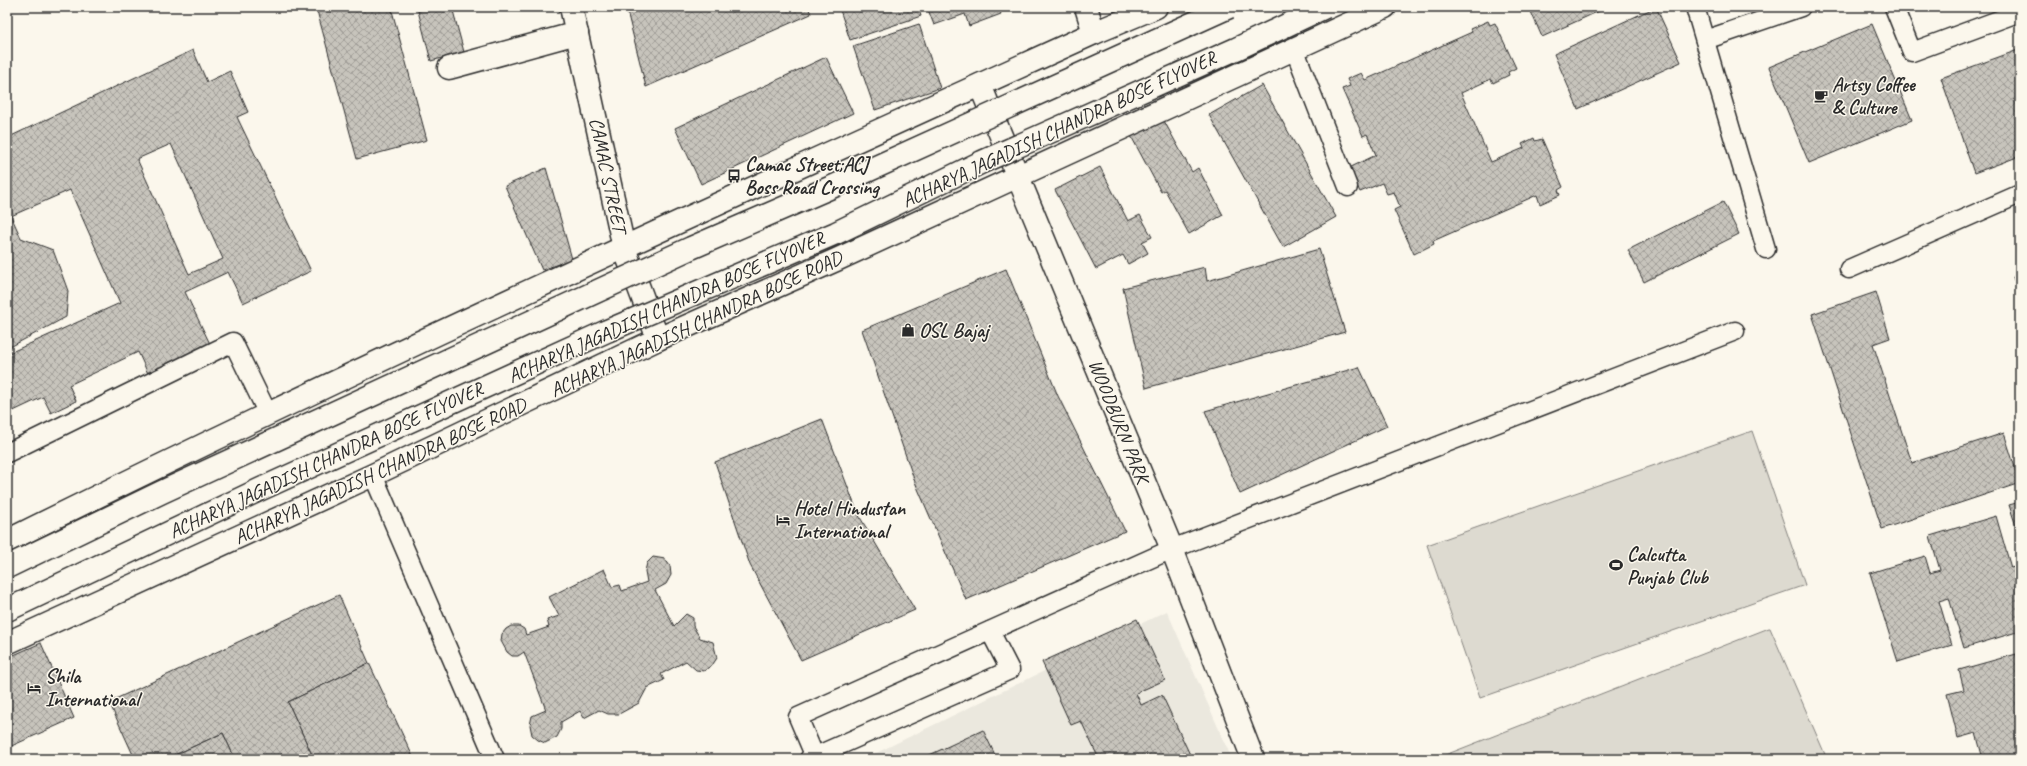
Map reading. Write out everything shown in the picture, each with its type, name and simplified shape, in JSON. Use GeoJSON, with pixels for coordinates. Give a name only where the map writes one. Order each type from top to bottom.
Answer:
{"type":"FeatureCollection","features":[{"type":"Feature","properties":{"kind":"main road","name":"CAMAC STREET"},"geometry":{"type":"LineString","coordinates":[[571,7],[624,248],[658,339]]}},
{"type":"Feature","properties":{"kind":"main road"},"geometry":{"type":"LineString","coordinates":[[1086,7],[1094,33]]}},
{"type":"Feature","properties":{"kind":"main road"},"geometry":{"type":"LineString","coordinates":[[7,541],[154,468],[624,248],[1094,33],[1156,7]]}},
{"type":"Feature","properties":{"kind":"main road","name":"ACHARYA JAGADISH CHANDRA BOSE FLYOVER"},"geometry":{"type":"LineString","coordinates":[[7,567],[162,492],[692,248],[834,186],[1229,7]]}},
{"type":"Feature","properties":{"kind":"main road","name":"ACHARYA JAGADISH CHANDRA BOSE FLYOVER"},"geometry":{"type":"LineString","coordinates":[[7,610],[261,489],[607,331],[836,233],[982,162],[1236,49],[1325,7]]}},
{"type":"Feature","properties":{"kind":"main road","name":"ACHARYA JAGADISH CHANDRA BOSE ROAD"},"geometry":{"type":"LineString","coordinates":[[7,643],[373,475],[658,339],[836,260],[1385,7]]}},
{"type":"Feature","properties":{"kind":"main road"},"geometry":{"type":"LineString","coordinates":[[449,68],[576,33]]}},
{"type":"Feature","properties":{"kind":"main road","name":"WOODBURN PARK"},"geometry":{"type":"LineString","coordinates":[[980,85],[1172,549],[1253,759]]}},
{"type":"Feature","properties":{"kind":"lane"},"geometry":{"type":"LineString","coordinates":[[1695,7],[1766,249]]}},
{"type":"Feature","properties":{"kind":"lane"},"geometry":{"type":"LineString","coordinates":[[1705,40],[1801,7]]}},
{"type":"Feature","properties":{"kind":"lane"},"geometry":{"type":"LineString","coordinates":[[1894,7],[1912,52],[2020,12]]}},
{"type":"Feature","properties":{"kind":"lane"},"geometry":{"type":"LineString","coordinates":[[1294,48],[1348,187]]}},
{"type":"Feature","properties":{"kind":"lane"},"geometry":{"type":"LineString","coordinates":[[1849,269],[2020,194]]}},
{"type":"Feature","properties":{"kind":"lane"},"geometry":{"type":"LineString","coordinates":[[990,632],[1010,670],[812,758],[798,717],[1172,549],[1735,331]]}},
{"type":"Feature","properties":{"kind":"lane"},"geometry":{"type":"LineString","coordinates":[[7,453],[233,342],[268,414]]}},
{"type":"Feature","properties":{"kind":"lane"},"geometry":{"type":"LineString","coordinates":[[373,475],[494,759]]}},
{"type":"Feature","properties":{"kind":"shaded area","name":"Calcutta Punjab Club"},"geometry":{"type":"Polygon","coordinates":[[[1752,431],[1805,585],[1480,698],[1427,545],[1752,431]]]}},
{"type":"Feature","properties":{"kind":"shaded area"},"geometry":{"type":"Polygon","coordinates":[[[1167,611],[1232,759],[864,759],[1167,611]]]}},
{"type":"Feature","properties":{"kind":"shaded area"},"geometry":{"type":"Polygon","coordinates":[[[1769,628],[1827,759],[1435,759],[1769,628]]]}},
{"type":"Feature","properties":{"kind":"building"},"geometry":{"type":"Polygon","coordinates":[[[316,7],[391,7],[427,140],[357,159],[316,7]]]}},
{"type":"Feature","properties":{"kind":"building"},"geometry":{"type":"Polygon","coordinates":[[[417,7],[452,7],[464,52],[431,61],[417,7]]]}},
{"type":"Feature","properties":{"kind":"building"},"geometry":{"type":"Polygon","coordinates":[[[626,7],[808,7],[811,14],[646,87],[626,7]]]}},
{"type":"Feature","properties":{"kind":"building"},"geometry":{"type":"Polygon","coordinates":[[[839,7],[918,7],[921,16],[850,40],[839,7]]]}},
{"type":"Feature","properties":{"kind":"building"},"geometry":{"type":"Polygon","coordinates":[[[927,7],[998,7],[1001,14],[969,26],[965,14],[934,25],[927,7]]]}},
{"type":"Feature","properties":{"kind":"building"},"geometry":{"type":"Polygon","coordinates":[[[1529,7],[1608,7],[1542,37],[1529,7]]]}},
{"type":"Feature","properties":{"kind":"building"},"geometry":{"type":"Polygon","coordinates":[[[1656,7],[1681,62],[1578,109],[1554,54],[1656,7]]]}},
{"type":"Feature","properties":{"kind":"building"},"geometry":{"type":"Polygon","coordinates":[[[1488,21],[1490,25],[1495,23],[1516,68],[1508,72],[1509,75],[1493,83],[1491,79],[1461,93],[1491,162],[1524,148],[1522,144],[1534,138],[1535,141],[1542,139],[1563,187],[1558,190],[1560,195],[1540,204],[1537,195],[1433,241],[1434,244],[1414,254],[1394,210],[1400,207],[1394,192],[1387,194],[1382,183],[1360,192],[1349,168],[1376,155],[1367,134],[1363,136],[1342,89],[1350,86],[1347,79],[1361,73],[1365,80],[1472,32],[1470,29],[1488,21]]]}},
{"type":"Feature","properties":{"kind":"building"},"geometry":{"type":"Polygon","coordinates":[[[919,24],[940,88],[875,110],[853,46],[919,24]]]}},
{"type":"Feature","properties":{"kind":"building"},"geometry":{"type":"Polygon","coordinates":[[[1872,24],[1912,120],[1809,163],[1769,67],[1872,24]]]}},
{"type":"Feature","properties":{"kind":"building"},"geometry":{"type":"Polygon","coordinates":[[[193,50],[207,82],[230,71],[248,112],[237,117],[311,271],[243,303],[228,272],[185,292],[212,348],[150,378],[138,352],[69,385],[76,401],[51,413],[43,397],[7,414],[7,354],[120,303],[70,190],[11,216],[21,238],[53,250],[68,291],[66,317],[12,346],[7,346],[7,138],[193,50]],[[171,144],[137,159],[189,274],[223,259],[171,144]]]}},
{"type":"Feature","properties":{"kind":"building"},"geometry":{"type":"Polygon","coordinates":[[[2018,50],[2020,56],[2020,156],[1974,173],[1941,78],[2018,50]]]}},
{"type":"Feature","properties":{"kind":"building"},"geometry":{"type":"Polygon","coordinates":[[[826,57],[853,113],[701,184],[675,128],[826,57]]]}},
{"type":"Feature","properties":{"kind":"building"},"geometry":{"type":"Polygon","coordinates":[[[1262,85],[1336,217],[1283,247],[1209,115],[1262,85]]]}},
{"type":"Feature","properties":{"kind":"building"},"geometry":{"type":"Polygon","coordinates":[[[1163,119],[1192,172],[1198,168],[1223,215],[1189,234],[1165,190],[1161,192],[1131,136],[1163,119]]]}},
{"type":"Feature","properties":{"kind":"building"},"geometry":{"type":"Polygon","coordinates":[[[1100,167],[1128,221],[1140,215],[1152,237],[1142,242],[1148,253],[1128,264],[1123,255],[1096,269],[1055,190],[1100,167]]]}},
{"type":"Feature","properties":{"kind":"building"},"geometry":{"type":"Polygon","coordinates":[[[546,168],[572,259],[542,270],[505,186],[546,168]]]}},
{"type":"Feature","properties":{"kind":"building"},"geometry":{"type":"Polygon","coordinates":[[[1723,202],[1739,234],[1644,282],[1628,250],[1723,202]]]}},
{"type":"Feature","properties":{"kind":"building"},"geometry":{"type":"Polygon","coordinates":[[[1319,249],[1345,332],[1146,388],[1123,288],[1205,267],[1207,281],[1319,249]]]}},
{"type":"Feature","properties":{"kind":"building"},"geometry":{"type":"Polygon","coordinates":[[[1006,269],[1058,396],[1125,531],[966,600],[915,482],[862,330],[1006,269]]]}},
{"type":"Feature","properties":{"kind":"building"},"geometry":{"type":"Polygon","coordinates":[[[2020,274],[2020,297],[2013,277],[2020,274]]]}},
{"type":"Feature","properties":{"kind":"building"},"geometry":{"type":"Polygon","coordinates":[[[1876,292],[1890,338],[1873,344],[1912,463],[2004,433],[2020,483],[1882,529],[1812,314],[1876,292]]]}},
{"type":"Feature","properties":{"kind":"building"},"geometry":{"type":"Polygon","coordinates":[[[1359,367],[1387,426],[1240,494],[1205,411],[1359,367]]]}},
{"type":"Feature","properties":{"kind":"building"},"geometry":{"type":"Polygon","coordinates":[[[822,419],[858,514],[915,610],[801,660],[750,565],[715,462],[822,419]]]}},
{"type":"Feature","properties":{"kind":"building"},"geometry":{"type":"Polygon","coordinates":[[[2020,502],[2020,538],[2009,505],[2020,502]]]}},
{"type":"Feature","properties":{"kind":"building"},"geometry":{"type":"Polygon","coordinates":[[[1996,516],[2011,568],[2020,565],[2020,585],[2016,586],[2020,598],[2020,631],[1964,648],[1949,598],[1939,601],[1952,645],[1898,662],[1870,573],[1925,556],[1930,573],[1940,570],[1930,536],[1996,516]]]}},
{"type":"Feature","properties":{"kind":"building"},"geometry":{"type":"Polygon","coordinates":[[[653,557],[665,559],[670,566],[671,575],[666,584],[655,590],[674,626],[686,614],[693,618],[693,626],[700,638],[713,642],[717,658],[713,664],[704,671],[696,670],[686,661],[661,674],[664,680],[647,688],[639,703],[619,714],[608,714],[599,710],[584,718],[580,711],[561,722],[561,729],[557,737],[545,743],[538,740],[532,735],[530,725],[532,716],[546,710],[524,652],[518,656],[512,656],[507,652],[501,641],[502,634],[511,626],[519,626],[524,629],[526,635],[549,627],[547,620],[559,616],[549,597],[604,569],[612,587],[620,585],[622,591],[647,582],[645,571],[647,563],[653,557]]]}},
{"type":"Feature","properties":{"kind":"building"},"geometry":{"type":"Polygon","coordinates":[[[339,595],[369,663],[288,702],[314,759],[235,759],[223,733],[166,759],[135,759],[109,702],[339,595]]]}},
{"type":"Feature","properties":{"kind":"building"},"geometry":{"type":"Polygon","coordinates":[[[1137,619],[1165,680],[1136,693],[1141,705],[1162,695],[1192,759],[1093,759],[1098,757],[1081,721],[1071,725],[1042,662],[1137,619]]]}},
{"type":"Feature","properties":{"kind":"building","name":"Shila International"},"geometry":{"type":"Polygon","coordinates":[[[41,643],[74,718],[7,748],[7,658],[41,643]]]}},
{"type":"Feature","properties":{"kind":"building"},"geometry":{"type":"Polygon","coordinates":[[[2020,653],[2020,759],[1983,759],[1976,733],[1958,738],[1947,694],[1964,690],[1959,670],[2020,653]]]}},
{"type":"Feature","properties":{"kind":"building"},"geometry":{"type":"Polygon","coordinates":[[[369,663],[414,759],[314,759],[288,702],[369,663]]]}},
{"type":"Feature","properties":{"kind":"building"},"geometry":{"type":"Polygon","coordinates":[[[983,730],[997,759],[921,759],[983,730]]]}},
{"type":"Feature","properties":{"kind":"building"},"geometry":{"type":"Polygon","coordinates":[[[223,733],[235,759],[166,759],[223,733]]]}},
{"type":"Feature","properties":{"kind":"place","name":"Artsy Coffee & Culture"},"geometry":{"type":"Point","coordinates":[1821,96]}},
{"type":"Feature","properties":{"kind":"place","name":"Camac Street;ACJ Boss Road Crossing"},"geometry":{"type":"Point","coordinates":[734,176]}},
{"type":"Feature","properties":{"kind":"place","name":"OSL Bajaj"},"geometry":{"type":"Point","coordinates":[908,330]}},
{"type":"Feature","properties":{"kind":"place","name":"Hotel Hindustan International"},"geometry":{"type":"Point","coordinates":[783,520]}},
{"type":"Feature","properties":{"kind":"place","name":"Calcutta Punjab Club"},"geometry":{"type":"Point","coordinates":[1616,565]}},
{"type":"Feature","properties":{"kind":"place","name":"Shila International"},"geometry":{"type":"Point","coordinates":[34,688]}}]}
